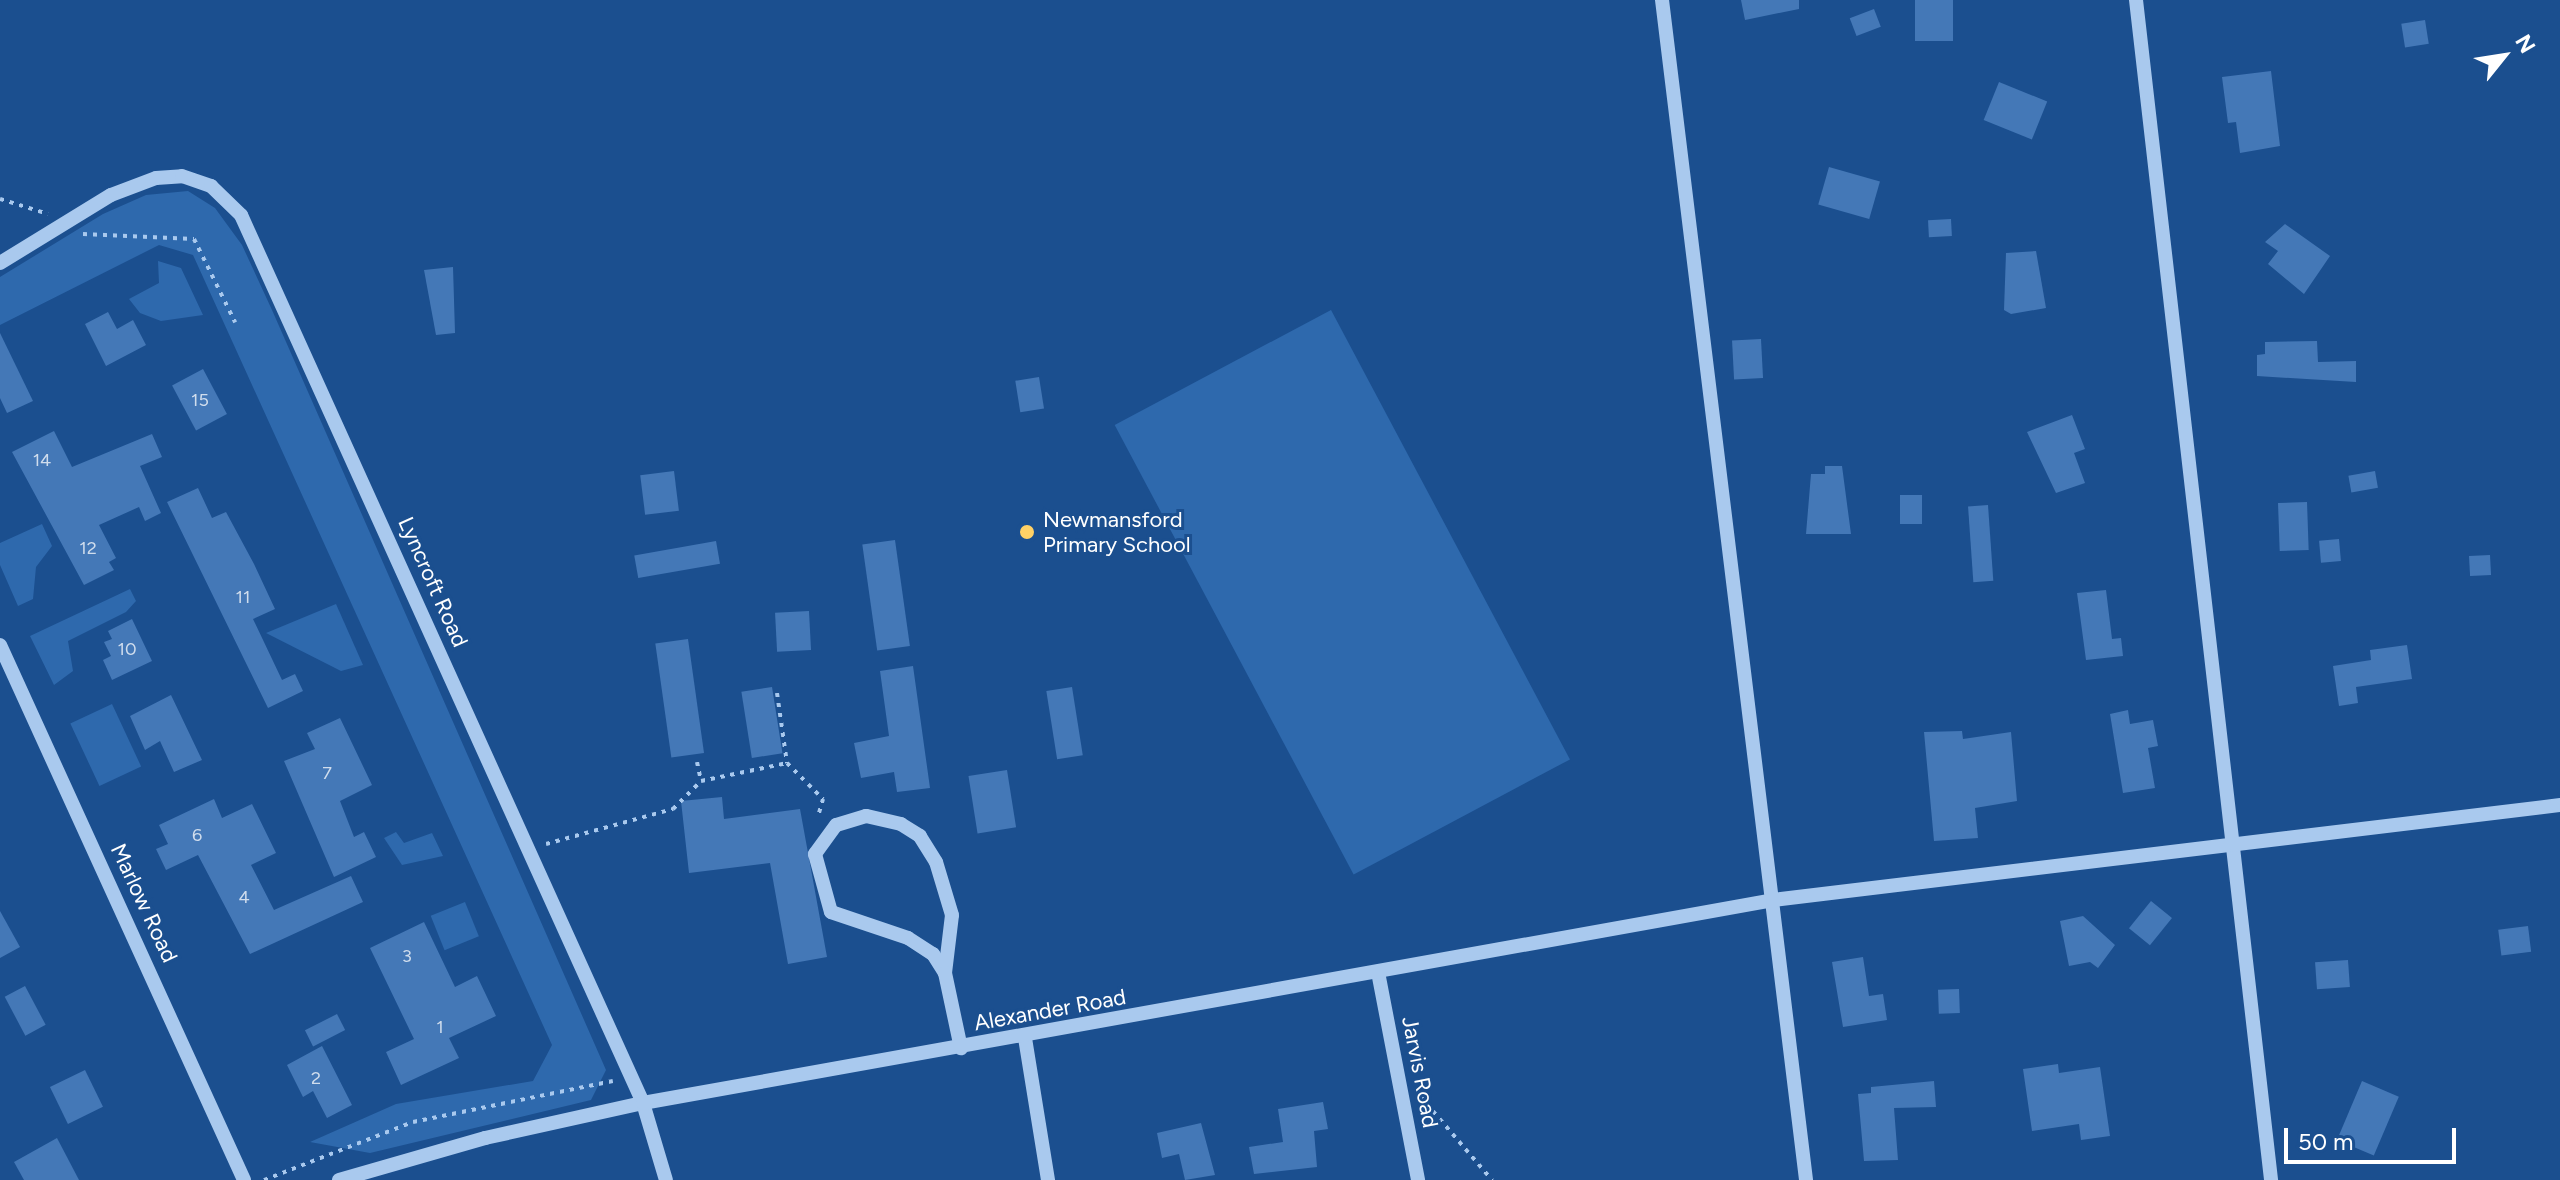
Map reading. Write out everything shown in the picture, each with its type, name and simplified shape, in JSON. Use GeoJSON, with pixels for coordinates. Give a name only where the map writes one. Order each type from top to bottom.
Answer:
{"type":"FeatureCollection","features":[{"type":"Feature","properties":{"kind":"street"},"geometry":{"type":"LineString","coordinates":[[1662,0],[1806,1180]]}},
{"type":"Feature","properties":{"kind":"street"},"geometry":{"type":"LineString","coordinates":[[2136,0],[2271,1180]]}},
{"type":"Feature","properties":{"kind":"street","name":"Lyncroft Road"},"geometry":{"type":"LineString","coordinates":[[0,263],[111,195],[182,176],[211,186],[241,215],[629,1071],[643,1103],[666,1180]]}},
{"type":"Feature","properties":{"kind":"street","name":"Marlow Road"},"geometry":{"type":"LineString","coordinates":[[0,645],[244,1180]]}},
{"type":"Feature","properties":{"kind":"street","name":"Alexander Road"},"geometry":{"type":"LineString","coordinates":[[339,1180],[485,1138],[643,1103],[1025,1038],[1773,900],[2560,805]]}},
{"type":"Feature","properties":{"kind":"street"},"geometry":{"type":"LineString","coordinates":[[945,973],[933,954],[908,938],[831,912],[815,854],[836,825],[866,816],[901,824],[920,836],[941,875],[952,915],[945,973],[961,1048]]}},
{"type":"Feature","properties":{"kind":"street","name":"Jarvis Road"},"geometry":{"type":"LineString","coordinates":[[1378,972],[1418,1180]]}},
{"type":"Feature","properties":{"kind":"street"},"geometry":{"type":"LineString","coordinates":[[1025,1038],[1048,1180]]}},
{"type":"Feature","properties":{"kind":"path"},"geometry":{"type":"LineString","coordinates":[[0,199],[38,207],[90,238],[151,233],[194,239],[235,322]]}},
{"type":"Feature","properties":{"kind":"path"},"geometry":{"type":"LineString","coordinates":[[777,693],[787,763],[823,799],[817,817]]}},
{"type":"Feature","properties":{"kind":"path"},"geometry":{"type":"LineString","coordinates":[[697,762],[701,781]]}},
{"type":"Feature","properties":{"kind":"path"},"geometry":{"type":"LineString","coordinates":[[529,849],[673,809],[701,781],[787,763]]}},
{"type":"Feature","properties":{"kind":"path"},"geometry":{"type":"LineString","coordinates":[[264,1180],[413,1122],[602,1087],[629,1071]]}},
{"type":"Feature","properties":{"kind":"path"},"geometry":{"type":"LineString","coordinates":[[1399,1080],[1434,1106],[1492,1180]]}},
{"type":"Feature","properties":{"kind":"shaded area"},"geometry":{"type":"Polygon","coordinates":[[[188,191],[215,208],[242,245],[272,310],[606,1070],[591,1100],[370,1153],[310,1142],[396,1104],[533,1081],[552,1045],[193,255],[159,245],[0,325],[0,277],[103,214],[146,195],[188,191]]]}},
{"type":"Feature","properties":{"kind":"shaded area"},"geometry":{"type":"Polygon","coordinates":[[[158,261],[181,268],[203,315],[161,321],[140,313],[129,299],[159,283],[158,261]]]}},
{"type":"Feature","properties":{"kind":"shaded area"},"geometry":{"type":"Polygon","coordinates":[[[1331,310],[1570,759],[1354,874],[1115,425],[1331,310]]]}},
{"type":"Feature","properties":{"kind":"shaded area"},"geometry":{"type":"Polygon","coordinates":[[[42,524],[52,546],[36,567],[33,599],[18,606],[0,565],[0,543],[42,524]]]}},
{"type":"Feature","properties":{"kind":"shaded area"},"geometry":{"type":"Polygon","coordinates":[[[130,589],[136,601],[126,612],[68,641],[73,671],[54,685],[30,636],[130,589]]]}},
{"type":"Feature","properties":{"kind":"shaded area"},"geometry":{"type":"Polygon","coordinates":[[[336,604],[363,665],[341,671],[266,633],[336,604]]]}},
{"type":"Feature","properties":{"kind":"shaded area"},"geometry":{"type":"Polygon","coordinates":[[[112,704],[141,767],[99,786],[70,723],[112,704]]]}},
{"type":"Feature","properties":{"kind":"shaded area"},"geometry":{"type":"Polygon","coordinates":[[[396,832],[404,843],[432,833],[443,856],[402,865],[384,838],[396,832]]]}},
{"type":"Feature","properties":{"kind":"shaded area"},"geometry":{"type":"Polygon","coordinates":[[[465,902],[479,936],[445,950],[431,916],[465,902]]]}},
{"type":"Feature","properties":{"kind":"building"},"geometry":{"type":"Polygon","coordinates":[[[1741,0],[1799,0],[1799,9],[1745,20],[1741,0]]]}},
{"type":"Feature","properties":{"kind":"building"},"geometry":{"type":"Polygon","coordinates":[[[1915,0],[1953,0],[1953,41],[1915,41],[1915,0]]]}},
{"type":"Feature","properties":{"kind":"building"},"geometry":{"type":"Polygon","coordinates":[[[1874,9],[1881,27],[1857,36],[1850,18],[1874,9]]]}},
{"type":"Feature","properties":{"kind":"building"},"geometry":{"type":"Polygon","coordinates":[[[2425,20],[2429,44],[2405,47],[2401,24],[2425,20]]]}},
{"type":"Feature","properties":{"kind":"building"},"geometry":{"type":"Polygon","coordinates":[[[2271,71],[2280,146],[2240,153],[2236,122],[2228,123],[2222,77],[2271,71]]]}},
{"type":"Feature","properties":{"kind":"building"},"geometry":{"type":"Polygon","coordinates":[[[1999,82],[2047,101],[2032,139],[1984,120],[1999,82]]]}},
{"type":"Feature","properties":{"kind":"building"},"geometry":{"type":"Polygon","coordinates":[[[1829,167],[1880,182],[1869,219],[1818,204],[1829,167]]]}},
{"type":"Feature","properties":{"kind":"building"},"geometry":{"type":"Polygon","coordinates":[[[1951,219],[1952,236],[1929,237],[1928,220],[1951,219]]]}},
{"type":"Feature","properties":{"kind":"building"},"geometry":{"type":"Polygon","coordinates":[[[2285,224],[2330,256],[2304,294],[2268,264],[2278,251],[2265,242],[2285,224]]]}},
{"type":"Feature","properties":{"kind":"building"},"geometry":{"type":"Polygon","coordinates":[[[2036,251],[2046,308],[2011,314],[2004,310],[2006,253],[2036,251]]]}},
{"type":"Feature","properties":{"kind":"building"},"geometry":{"type":"Polygon","coordinates":[[[453,267],[455,333],[436,335],[424,270],[453,267]]]}},
{"type":"Feature","properties":{"kind":"building"},"geometry":{"type":"Polygon","coordinates":[[[108,312],[117,329],[133,320],[146,345],[106,366],[85,324],[108,312]]]}},
{"type":"Feature","properties":{"kind":"building"},"geometry":{"type":"Polygon","coordinates":[[[0,333],[33,401],[7,413],[0,398],[0,333]]]}},
{"type":"Feature","properties":{"kind":"building"},"geometry":{"type":"Polygon","coordinates":[[[1761,339],[1763,378],[1734,379],[1732,341],[1761,339]]]}},
{"type":"Feature","properties":{"kind":"building"},"geometry":{"type":"Polygon","coordinates":[[[2317,341],[2318,362],[2356,361],[2356,382],[2257,376],[2257,355],[2265,354],[2265,342],[2317,341]]]}},
{"type":"Feature","properties":{"kind":"building"},"geometry":{"type":"Polygon","coordinates":[[[203,369],[227,414],[196,430],[172,385],[203,369]]]}},
{"type":"Feature","properties":{"kind":"building"},"geometry":{"type":"Polygon","coordinates":[[[1039,377],[1044,409],[1020,412],[1015,381],[1039,377]]]}},
{"type":"Feature","properties":{"kind":"building"},"geometry":{"type":"Polygon","coordinates":[[[2072,415],[2085,449],[2074,453],[2085,483],[2056,493],[2027,432],[2072,415]]]}},
{"type":"Feature","properties":{"kind":"building"},"geometry":{"type":"Polygon","coordinates":[[[54,431],[72,467],[152,434],[162,457],[140,466],[161,513],[145,521],[139,507],[99,525],[116,558],[109,562],[114,570],[84,585],[12,452],[54,431]]]}},
{"type":"Feature","properties":{"kind":"building"},"geometry":{"type":"Polygon","coordinates":[[[1825,466],[1842,466],[1851,534],[1806,534],[1811,474],[1825,474],[1825,466]]]}},
{"type":"Feature","properties":{"kind":"building"},"geometry":{"type":"Polygon","coordinates":[[[674,471],[679,511],[645,515],[640,475],[674,471]]]}},
{"type":"Feature","properties":{"kind":"building"},"geometry":{"type":"Polygon","coordinates":[[[2375,471],[2378,488],[2351,492],[2348,476],[2375,471]]]}},
{"type":"Feature","properties":{"kind":"building"},"geometry":{"type":"Polygon","coordinates":[[[198,488],[212,518],[226,512],[254,564],[275,609],[253,619],[282,680],[295,674],[303,691],[268,708],[167,502],[198,488]]]}},
{"type":"Feature","properties":{"kind":"building"},"geometry":{"type":"Polygon","coordinates":[[[1900,495],[1922,495],[1922,524],[1900,524],[1900,495]]]}},
{"type":"Feature","properties":{"kind":"building"},"geometry":{"type":"Polygon","coordinates":[[[2307,502],[2309,550],[2280,551],[2278,503],[2307,502]]]}},
{"type":"Feature","properties":{"kind":"building"},"geometry":{"type":"Polygon","coordinates":[[[1988,505],[1993,581],[1973,582],[1968,506],[1988,505]]]}},
{"type":"Feature","properties":{"kind":"building"},"geometry":{"type":"Polygon","coordinates":[[[2339,539],[2341,561],[2321,563],[2319,541],[2339,539]]]}},
{"type":"Feature","properties":{"kind":"building"},"geometry":{"type":"Polygon","coordinates":[[[895,540],[910,646],[877,651],[862,545],[895,540]]]}},
{"type":"Feature","properties":{"kind":"building"},"geometry":{"type":"Polygon","coordinates":[[[716,541],[720,564],[638,578],[634,555],[716,541]]]}},
{"type":"Feature","properties":{"kind":"building"},"geometry":{"type":"Polygon","coordinates":[[[2490,555],[2491,575],[2470,576],[2469,556],[2490,555]]]}},
{"type":"Feature","properties":{"kind":"building"},"geometry":{"type":"Polygon","coordinates":[[[2106,590],[2112,639],[2121,638],[2123,656],[2086,660],[2077,593],[2106,590]]]}},
{"type":"Feature","properties":{"kind":"building"},"geometry":{"type":"Polygon","coordinates":[[[809,611],[811,650],[777,652],[775,613],[809,611]]]}},
{"type":"Feature","properties":{"kind":"building"},"geometry":{"type":"Polygon","coordinates":[[[132,619],[152,661],[112,680],[103,660],[111,656],[104,642],[112,639],[108,631],[132,619]]]}},
{"type":"Feature","properties":{"kind":"building"},"geometry":{"type":"Polygon","coordinates":[[[688,639],[704,753],[671,757],[655,644],[688,639]]]}},
{"type":"Feature","properties":{"kind":"building"},"geometry":{"type":"Polygon","coordinates":[[[2407,645],[2412,679],[2356,687],[2358,703],[2339,706],[2333,666],[2371,660],[2370,650],[2407,645]]]}},
{"type":"Feature","properties":{"kind":"building"},"geometry":{"type":"Polygon","coordinates":[[[913,666],[930,788],[897,792],[894,772],[861,778],[854,743],[889,736],[880,671],[913,666]]]}},
{"type":"Feature","properties":{"kind":"building"},"geometry":{"type":"Polygon","coordinates":[[[772,687],[782,753],[752,758],[741,692],[772,687]]]}},
{"type":"Feature","properties":{"kind":"building"},"geometry":{"type":"Polygon","coordinates":[[[1072,687],[1083,755],[1057,759],[1046,691],[1072,687]]]}},
{"type":"Feature","properties":{"kind":"building"},"geometry":{"type":"Polygon","coordinates":[[[171,695],[202,760],[174,772],[160,741],[145,750],[130,716],[171,695]]]}},
{"type":"Feature","properties":{"kind":"building"},"geometry":{"type":"Polygon","coordinates":[[[2128,710],[2130,724],[2153,720],[2158,746],[2148,748],[2155,788],[2123,793],[2110,714],[2128,710]]]}},
{"type":"Feature","properties":{"kind":"building"},"geometry":{"type":"Polygon","coordinates":[[[340,718],[372,785],[340,801],[354,837],[364,832],[376,857],[334,877],[284,761],[315,749],[307,733],[340,718]]]}},
{"type":"Feature","properties":{"kind":"building"},"geometry":{"type":"Polygon","coordinates":[[[1962,731],[1963,739],[2011,732],[2017,801],[1975,808],[1978,838],[1934,841],[1924,732],[1962,731]]]}},
{"type":"Feature","properties":{"kind":"building"},"geometry":{"type":"Polygon","coordinates":[[[1007,770],[1016,827],[978,833],[968,776],[1007,770]]]}},
{"type":"Feature","properties":{"kind":"building"},"geometry":{"type":"Polygon","coordinates":[[[722,797],[724,819],[800,809],[827,957],[788,964],[770,863],[689,873],[681,801],[722,797]]]}},
{"type":"Feature","properties":{"kind":"building"},"geometry":{"type":"Polygon","coordinates":[[[214,799],[222,818],[252,804],[276,853],[251,865],[274,910],[351,876],[363,902],[250,954],[198,855],[166,870],[156,849],[168,844],[159,825],[214,799]]]}},
{"type":"Feature","properties":{"kind":"building"},"geometry":{"type":"Polygon","coordinates":[[[2151,901],[2172,918],[2150,945],[2129,928],[2151,901]]]}},
{"type":"Feature","properties":{"kind":"building"},"geometry":{"type":"Polygon","coordinates":[[[0,911],[20,947],[0,958],[0,911]]]}},
{"type":"Feature","properties":{"kind":"building"},"geometry":{"type":"Polygon","coordinates":[[[2083,916],[2115,945],[2098,968],[2090,962],[2069,966],[2060,921],[2083,916]]]}},
{"type":"Feature","properties":{"kind":"building"},"geometry":{"type":"Polygon","coordinates":[[[424,922],[455,987],[477,976],[496,1016],[449,1038],[459,1058],[401,1085],[386,1052],[414,1039],[370,948],[424,922]]]}},
{"type":"Feature","properties":{"kind":"building"},"geometry":{"type":"Polygon","coordinates":[[[2528,926],[2531,952],[2501,955],[2498,930],[2528,926]]]}},
{"type":"Feature","properties":{"kind":"building"},"geometry":{"type":"Polygon","coordinates":[[[1863,957],[1869,996],[1883,994],[1887,1020],[1843,1027],[1832,962],[1863,957]]]}},
{"type":"Feature","properties":{"kind":"building"},"geometry":{"type":"Polygon","coordinates":[[[2348,960],[2350,987],[2317,989],[2315,962],[2348,960]]]}},
{"type":"Feature","properties":{"kind":"building"},"geometry":{"type":"Polygon","coordinates":[[[25,986],[46,1025],[25,1036],[5,997],[25,986]]]}},
{"type":"Feature","properties":{"kind":"building"},"geometry":{"type":"Polygon","coordinates":[[[1959,989],[1960,1013],[1939,1014],[1938,990],[1959,989]]]}},
{"type":"Feature","properties":{"kind":"building"},"geometry":{"type":"Polygon","coordinates":[[[337,1014],[345,1030],[313,1046],[305,1030],[337,1014]]]}},
{"type":"Feature","properties":{"kind":"building"},"geometry":{"type":"Polygon","coordinates":[[[322,1046],[352,1105],[327,1118],[313,1091],[303,1097],[287,1065],[322,1046]]]}},
{"type":"Feature","properties":{"kind":"building"},"geometry":{"type":"Polygon","coordinates":[[[2058,1064],[2059,1073],[2100,1067],[2110,1136],[2081,1140],[2079,1124],[2032,1131],[2023,1069],[2058,1064]]]}},
{"type":"Feature","properties":{"kind":"building"},"geometry":{"type":"Polygon","coordinates":[[[85,1070],[103,1107],[68,1124],[50,1087],[85,1070]]]}},
{"type":"Feature","properties":{"kind":"building"},"geometry":{"type":"Polygon","coordinates":[[[1934,1081],[1936,1107],[1894,1108],[1898,1160],[1864,1161],[1858,1094],[1871,1093],[1871,1087],[1934,1081]]]}},
{"type":"Feature","properties":{"kind":"building"},"geometry":{"type":"Polygon","coordinates":[[[2362,1081],[2399,1097],[2374,1156],[2337,1140],[2362,1081]]]}},
{"type":"Feature","properties":{"kind":"building"},"geometry":{"type":"Polygon","coordinates":[[[1323,1102],[1328,1129],[1314,1131],[1317,1167],[1254,1174],[1249,1147],[1283,1142],[1278,1109],[1323,1102]]]}},
{"type":"Feature","properties":{"kind":"building"},"geometry":{"type":"Polygon","coordinates":[[[1201,1123],[1215,1175],[1185,1180],[1179,1154],[1162,1158],[1157,1133],[1201,1123]]]}},
{"type":"Feature","properties":{"kind":"building"},"geometry":{"type":"Polygon","coordinates":[[[57,1138],[79,1180],[24,1180],[14,1162],[57,1138]]]}},
{"type":"Feature","properties":{"kind":"place","name":"Newmansford Primary School"},"geometry":{"type":"Point","coordinates":[1027,532]}}]}
